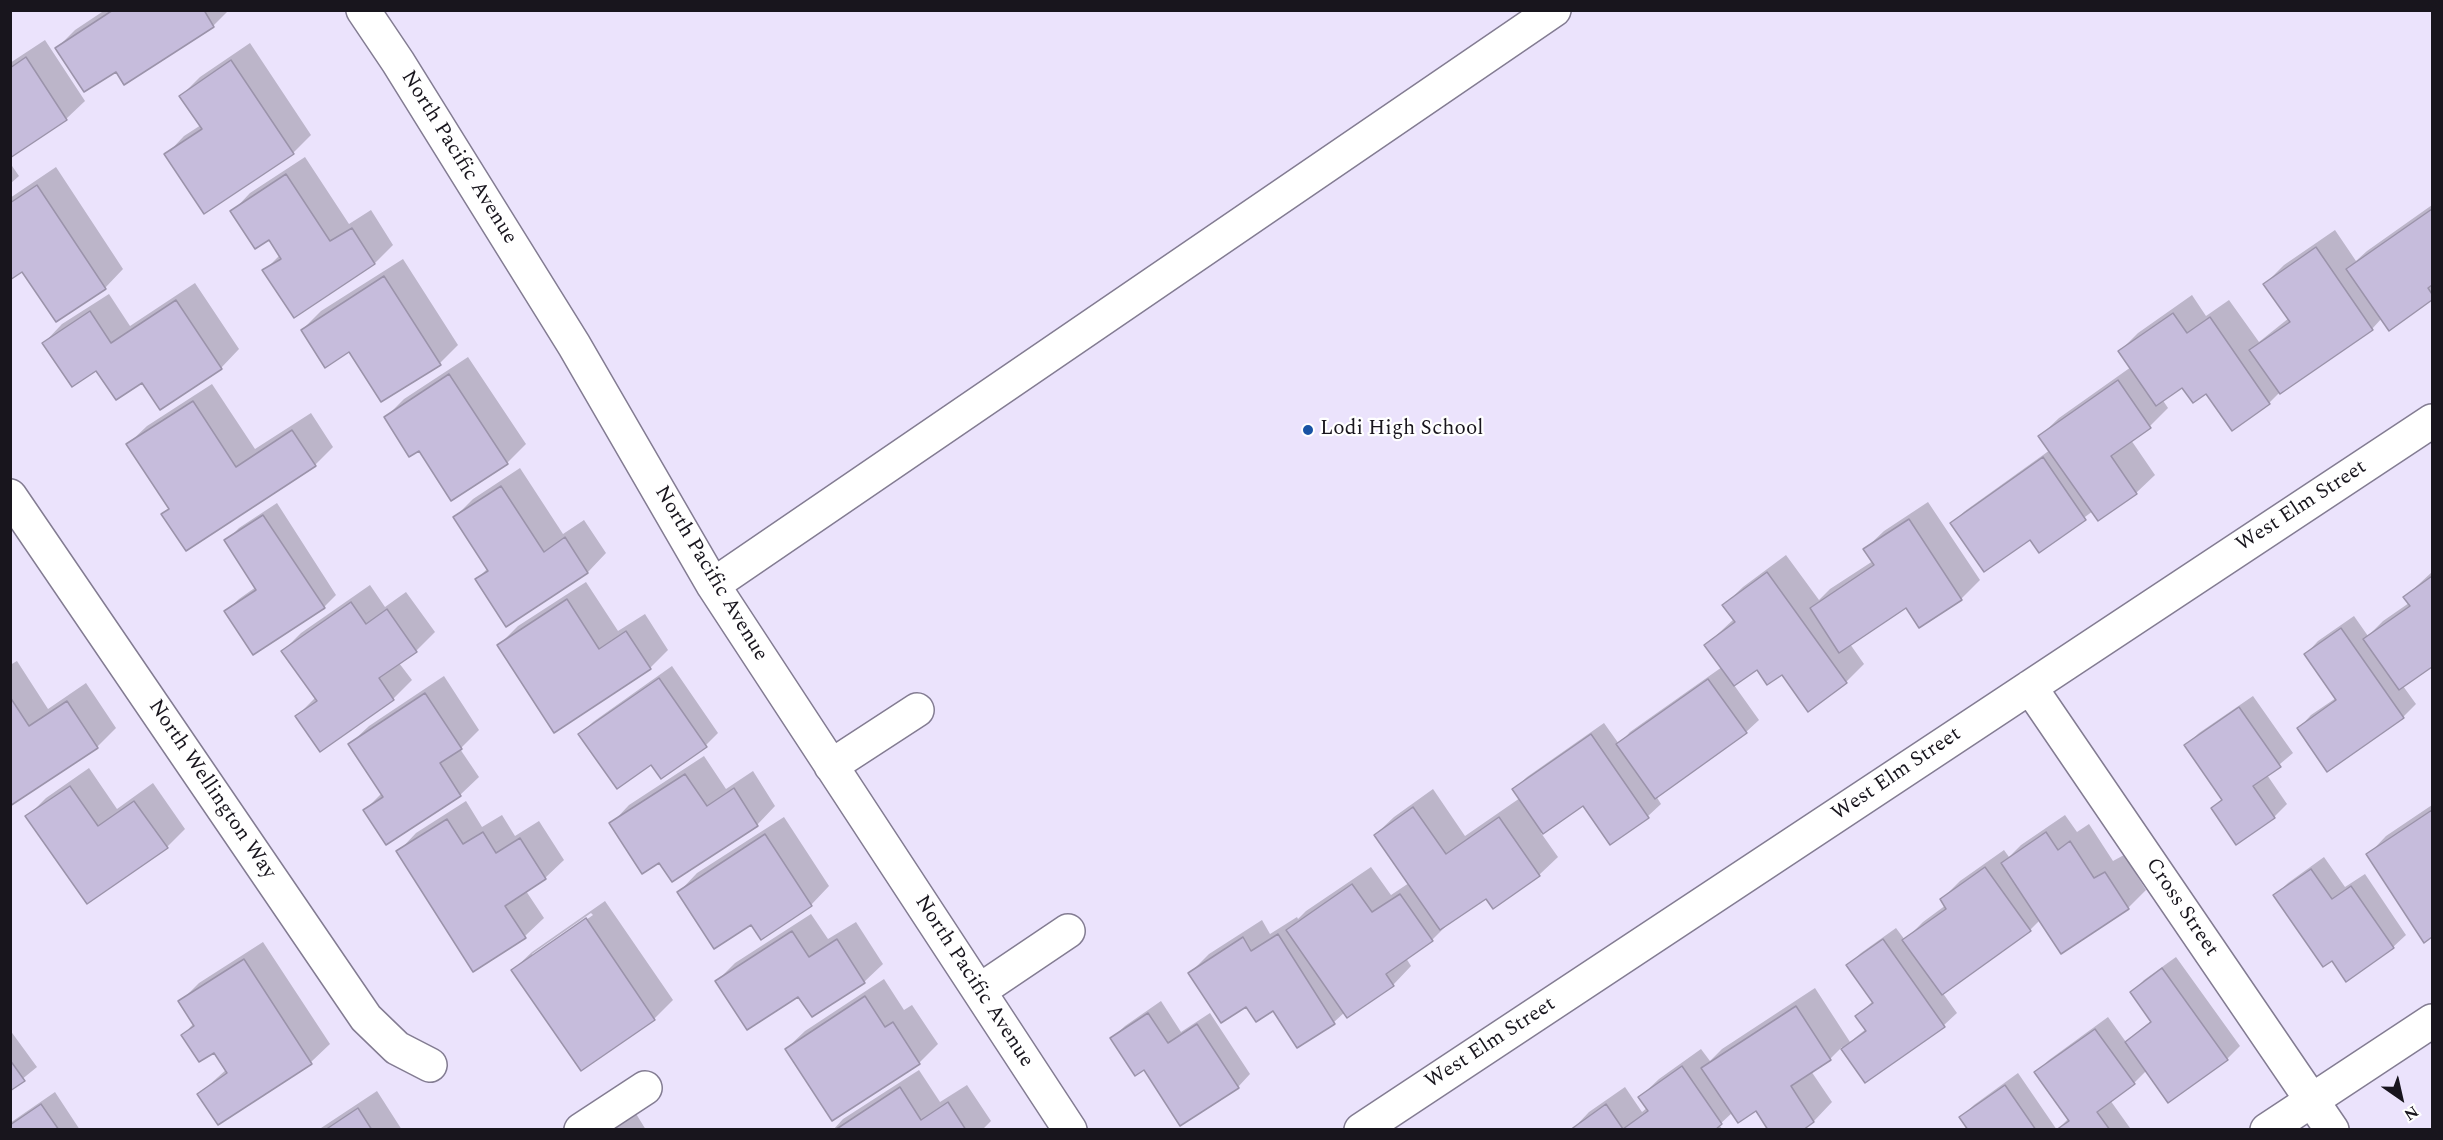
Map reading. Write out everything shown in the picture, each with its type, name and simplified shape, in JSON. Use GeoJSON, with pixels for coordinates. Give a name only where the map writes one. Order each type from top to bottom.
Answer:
{"type":"FeatureCollection","features":[{"type":"Feature","properties":{"kind":"street","name":"North Pacific Avenue"},"geometry":{"type":"LineString","coordinates":[[363,10],[398,62],[574,345],[713,585],[1070,1130]]}},
{"type":"Feature","properties":{"kind":"street"},"geometry":{"type":"LineString","coordinates":[[713,585],[1554,10]]}},
{"type":"Feature","properties":{"kind":"street","name":"West Elm Street"},"geometry":{"type":"LineString","coordinates":[[1361,1130],[2433,421]]}},
{"type":"Feature","properties":{"kind":"street","name":"North Wellington Way"},"geometry":{"type":"LineString","coordinates":[[10,496],[366,1018],[397,1048],[430,1065]]}},
{"type":"Feature","properties":{"kind":"street","name":"Cross Street"},"geometry":{"type":"LineString","coordinates":[[2030,687],[2332,1130]]}},
{"type":"Feature","properties":{"kind":"street"},"geometry":{"type":"LineString","coordinates":[[831,766],[917,710]]}},
{"type":"Feature","properties":{"kind":"street"},"geometry":{"type":"LineString","coordinates":[[979,991],[1068,931]]}},
{"type":"Feature","properties":{"kind":"street"},"geometry":{"type":"LineString","coordinates":[[2267,1130],[2433,1021]]}},
{"type":"Feature","properties":{"kind":"street"},"geometry":{"type":"LineString","coordinates":[[581,1130],[645,1088]]}},
{"type":"Feature","properties":{"kind":"building"},"geometry":{"type":"Polygon","coordinates":[[[113,10],[204,10],[214,27],[124,85],[116,72],[84,92],[55,48],[113,10]]]}},
{"type":"Feature","properties":{"kind":"building"},"geometry":{"type":"Polygon","coordinates":[[[26,57],[67,120],[10,158],[10,68],[26,57]]]}},
{"type":"Feature","properties":{"kind":"building"},"geometry":{"type":"Polygon","coordinates":[[[231,60],[294,154],[204,214],[164,154],[202,129],[179,96],[231,60]]]}},
{"type":"Feature","properties":{"kind":"building"},"geometry":{"type":"Polygon","coordinates":[[[286,174],[330,241],[352,228],[375,264],[294,318],[262,270],[281,259],[269,240],[255,249],[230,211],[286,174]]]}},
{"type":"Feature","properties":{"kind":"building"},"geometry":{"type":"Polygon","coordinates":[[[37,185],[106,289],[56,322],[22,272],[10,280],[10,203],[37,185]]]}},
{"type":"Feature","properties":{"kind":"building"},"geometry":{"type":"Polygon","coordinates":[[[2432,209],[2432,285],[2428,288],[2432,294],[2432,300],[2389,331],[2346,269],[2432,209]]]}},
{"type":"Feature","properties":{"kind":"building"},"geometry":{"type":"Polygon","coordinates":[[[2316,247],[2373,330],[2280,394],[2249,350],[2290,322],[2263,284],[2316,247]]]}},
{"type":"Feature","properties":{"kind":"building"},"geometry":{"type":"Polygon","coordinates":[[[384,276],[441,365],[381,402],[349,352],[325,368],[301,330],[384,276]]]}},
{"type":"Feature","properties":{"kind":"building"},"geometry":{"type":"Polygon","coordinates":[[[176,300],[222,369],[160,410],[142,383],[116,400],[96,371],[72,387],[42,343],[90,311],[111,343],[176,300]]]}},
{"type":"Feature","properties":{"kind":"building"},"geometry":{"type":"Polygon","coordinates":[[[2173,313],[2187,333],[2210,317],[2270,404],[2232,431],[2206,394],[2193,403],[2182,388],[2156,406],[2118,351],[2173,313]]]}},
{"type":"Feature","properties":{"kind":"building"},"geometry":{"type":"Polygon","coordinates":[[[449,374],[508,464],[451,501],[419,451],[409,457],[384,417],[449,374]]]}},
{"type":"Feature","properties":{"kind":"building"},"geometry":{"type":"Polygon","coordinates":[[[2118,380],[2151,428],[2111,456],[2137,494],[2098,521],[2038,436],[2118,380]]]}},
{"type":"Feature","properties":{"kind":"building"},"geometry":{"type":"Polygon","coordinates":[[[193,401],[236,467],[292,430],[316,466],[186,551],[161,514],[169,509],[126,444],[193,401]]]}},
{"type":"Feature","properties":{"kind":"building"},"geometry":{"type":"Polygon","coordinates":[[[2043,457],[2086,520],[2039,553],[2030,540],[1984,572],[1950,523],[2043,457]]]}},
{"type":"Feature","properties":{"kind":"building"},"geometry":{"type":"Polygon","coordinates":[[[501,486],[544,552],[565,537],[588,573],[506,627],[475,579],[488,571],[453,517],[501,486]]]}},
{"type":"Feature","properties":{"kind":"building"},"geometry":{"type":"Polygon","coordinates":[[[263,515],[325,608],[253,655],[224,611],[256,590],[224,540],[263,515]]]}},
{"type":"Feature","properties":{"kind":"building"},"geometry":{"type":"Polygon","coordinates":[[[1909,519],[1962,600],[1919,628],[1906,608],[1839,653],[1810,608],[1874,565],[1863,549],[1909,519]]]}},
{"type":"Feature","properties":{"kind":"building"},"geometry":{"type":"Polygon","coordinates":[[[1767,572],[1847,683],[1808,712],[1782,675],[1767,685],[1757,670],[1734,686],[1704,645],[1735,622],[1722,605],[1767,572]]]}},
{"type":"Feature","properties":{"kind":"building"},"geometry":{"type":"Polygon","coordinates":[[[2432,576],[2432,667],[2399,690],[2363,639],[2410,606],[2403,597],[2432,576]]]}},
{"type":"Feature","properties":{"kind":"building"},"geometry":{"type":"Polygon","coordinates":[[[567,599],[599,649],[626,631],[651,669],[554,733],[497,645],[567,599]]]}},
{"type":"Feature","properties":{"kind":"building"},"geometry":{"type":"Polygon","coordinates":[[[351,602],[366,624],[387,609],[417,652],[379,678],[394,700],[320,752],[295,716],[317,701],[281,651],[351,602]]]}},
{"type":"Feature","properties":{"kind":"building"},"geometry":{"type":"Polygon","coordinates":[[[2341,628],[2404,718],[2327,772],[2297,728],[2336,700],[2304,654],[2341,628]]]}},
{"type":"Feature","properties":{"kind":"building"},"geometry":{"type":"Polygon","coordinates":[[[659,678],[707,747],[661,779],[651,765],[617,789],[578,734],[659,678]]]}},
{"type":"Feature","properties":{"kind":"building"},"geometry":{"type":"Polygon","coordinates":[[[1708,679],[1747,733],[1655,799],[1616,744],[1708,679]]]}},
{"type":"Feature","properties":{"kind":"building"},"geometry":{"type":"Polygon","coordinates":[[[425,693],[462,749],[440,763],[461,796],[386,845],[363,810],[383,797],[348,744],[425,693]]]}},
{"type":"Feature","properties":{"kind":"building"},"geometry":{"type":"Polygon","coordinates":[[[10,697],[29,726],[67,701],[98,748],[10,806],[10,697]]]}},
{"type":"Feature","properties":{"kind":"building"},"geometry":{"type":"Polygon","coordinates":[[[2239,707],[2281,767],[2253,786],[2275,818],[2236,845],[2211,808],[2222,800],[2184,745],[2239,707]]]}},
{"type":"Feature","properties":{"kind":"building"},"geometry":{"type":"Polygon","coordinates":[[[1591,734],[1649,818],[1610,845],[1583,806],[1543,834],[1512,789],[1591,734]]]}},
{"type":"Feature","properties":{"kind":"building"},"geometry":{"type":"Polygon","coordinates":[[[685,774],[707,806],[734,788],[758,826],[672,882],[659,863],[642,874],[609,823],[685,774]]]}},
{"type":"Feature","properties":{"kind":"building"},"geometry":{"type":"Polygon","coordinates":[[[70,786],[98,826],[134,801],[168,848],[87,904],[25,816],[70,786]]]}},
{"type":"Feature","properties":{"kind":"building"},"geometry":{"type":"Polygon","coordinates":[[[1413,807],[1446,854],[1499,817],[1540,876],[1493,909],[1486,899],[1440,930],[1374,835],[1413,807]]]}},
{"type":"Feature","properties":{"kind":"building"},"geometry":{"type":"Polygon","coordinates":[[[2432,810],[2432,937],[2424,943],[2366,854],[2432,810]]]}},
{"type":"Feature","properties":{"kind":"building"},"geometry":{"type":"Polygon","coordinates":[[[447,819],[463,844],[483,832],[496,853],[520,838],[546,879],[505,906],[526,938],[473,972],[396,851],[447,819]]]}},
{"type":"Feature","properties":{"kind":"building"},"geometry":{"type":"Polygon","coordinates":[[[2046,832],[2058,850],[2070,841],[2094,878],[2105,872],[2129,909],[2061,954],[2001,863],[2046,832]]]}},
{"type":"Feature","properties":{"kind":"building"},"geometry":{"type":"Polygon","coordinates":[[[765,834],[812,906],[761,940],[751,925],[714,949],[677,892],[765,834]]]}},
{"type":"Feature","properties":{"kind":"building"},"geometry":{"type":"Polygon","coordinates":[[[1985,867],[2031,931],[1942,995],[1902,940],[1946,909],[1940,899],[1985,867]]]}},
{"type":"Feature","properties":{"kind":"building"},"geometry":{"type":"Polygon","coordinates":[[[2311,869],[2332,899],[2351,886],[2394,948],[2346,982],[2332,961],[2323,967],[2273,895],[2311,869]]]}},
{"type":"Feature","properties":{"kind":"building"},"geometry":{"type":"Polygon","coordinates":[[[1352,884],[1372,912],[1400,894],[1433,941],[1386,974],[1394,986],[1347,1018],[1286,930],[1352,884]]]}},
{"type":"Feature","properties":{"kind":"building"},"geometry":{"type":"Polygon","coordinates":[[[586,918],[655,1020],[581,1071],[511,970],[586,918]]]}},
{"type":"Feature","properties":{"kind":"building"},"geometry":{"type":"Polygon","coordinates":[[[792,931],[809,957],[837,939],[865,983],[812,1017],[798,997],[747,1030],[715,981],[792,931]]]}},
{"type":"Feature","properties":{"kind":"building"},"geometry":{"type":"Polygon","coordinates":[[[1278,934],[1335,1024],[1297,1048],[1273,1011],[1256,1022],[1246,1007],[1221,1023],[1188,973],[1243,937],[1251,951],[1278,934]]]}},
{"type":"Feature","properties":{"kind":"building"},"geometry":{"type":"Polygon","coordinates":[[[1883,939],[1945,1027],[1865,1083],[1841,1049],[1866,1031],[1855,1016],[1873,1003],[1846,965],[1883,939]]]}},
{"type":"Feature","properties":{"kind":"building"},"geometry":{"type":"Polygon","coordinates":[[[244,959],[312,1064],[218,1125],[197,1094],[227,1073],[214,1053],[199,1062],[181,1035],[194,1026],[178,1001],[244,959]]]}},
{"type":"Feature","properties":{"kind":"building"},"geometry":{"type":"Polygon","coordinates":[[[2162,968],[2228,1060],[2168,1103],[2125,1042],[2151,1022],[2130,992],[2162,968]]]}},
{"type":"Feature","properties":{"kind":"building"},"geometry":{"type":"Polygon","coordinates":[[[865,996],[885,1027],[893,1022],[920,1064],[832,1121],[785,1049],[865,996]]]}},
{"type":"Feature","properties":{"kind":"building"},"geometry":{"type":"Polygon","coordinates":[[[1796,1006],[1831,1060],[1791,1086],[1814,1122],[1803,1130],[1768,1130],[1756,1111],[1738,1123],[1701,1068],[1796,1006]]]}},
{"type":"Feature","properties":{"kind":"building"},"geometry":{"type":"Polygon","coordinates":[[[1148,1013],[1168,1043],[1197,1024],[1239,1088],[1180,1126],[1144,1070],[1135,1076],[1110,1038],[1148,1013]]]}},
{"type":"Feature","properties":{"kind":"building"},"geometry":{"type":"Polygon","coordinates":[[[2095,1029],[2135,1084],[2097,1112],[2110,1130],[2056,1130],[2069,1121],[2034,1072],[2095,1029]]]}},
{"type":"Feature","properties":{"kind":"building"},"geometry":{"type":"Polygon","coordinates":[[[10,1060],[25,1081],[10,1091],[10,1060]]]}},
{"type":"Feature","properties":{"kind":"building"},"geometry":{"type":"Polygon","coordinates":[[[1682,1066],[1722,1124],[1715,1130],[1570,1130],[1606,1104],[1623,1129],[1648,1111],[1638,1097],[1682,1066]]]}},
{"type":"Feature","properties":{"kind":"building"},"geometry":{"type":"Polygon","coordinates":[[[2005,1085],[2036,1130],[1968,1130],[1959,1117],[2005,1085]]]}},
{"type":"Feature","properties":{"kind":"building"},"geometry":{"type":"Polygon","coordinates":[[[900,1087],[921,1120],[948,1102],[966,1130],[835,1130],[900,1087]]]}},
{"type":"Feature","properties":{"kind":"building"},"geometry":{"type":"Polygon","coordinates":[[[41,1104],[59,1130],[10,1130],[10,1125],[41,1104]]]}},
{"type":"Feature","properties":{"kind":"building"},"geometry":{"type":"Polygon","coordinates":[[[358,1108],[372,1130],[325,1130],[358,1108]]]}},
{"type":"Feature","properties":{"kind":"place","name":"Lodi High School"},"geometry":{"type":"Point","coordinates":[1308,430]}}]}
